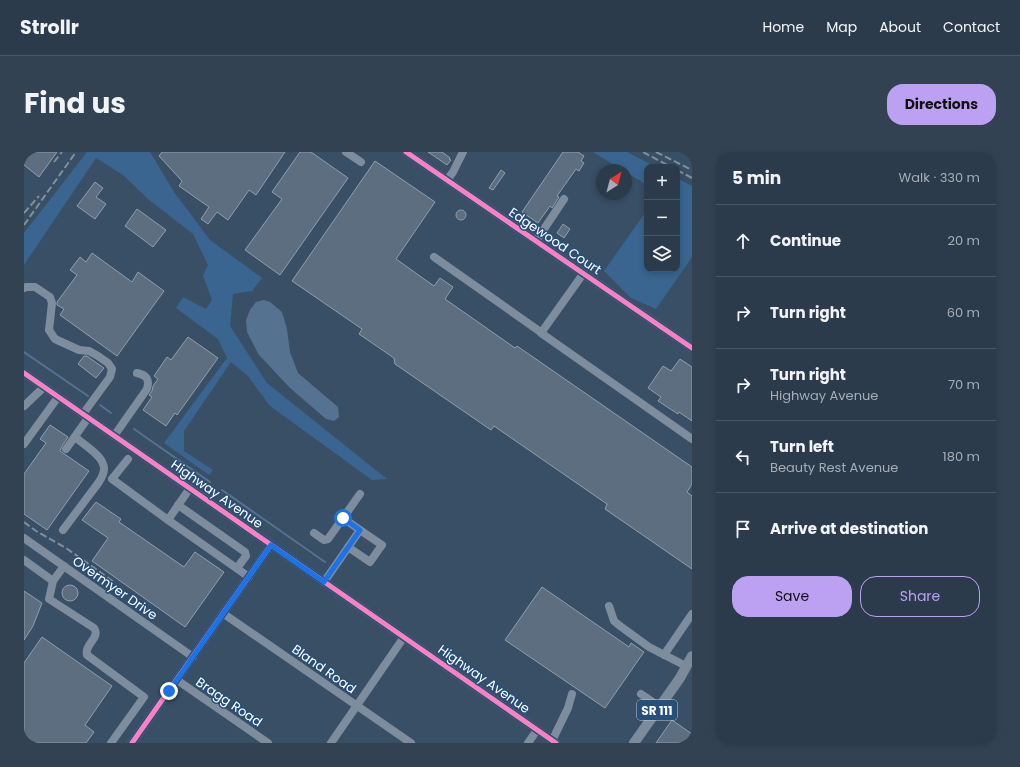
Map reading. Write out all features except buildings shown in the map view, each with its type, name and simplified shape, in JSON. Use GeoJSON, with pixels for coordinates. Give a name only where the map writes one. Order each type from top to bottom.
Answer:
{"type":"FeatureCollection","features":[{"type":"Feature","properties":{"kind":"main road","name":"SR 111"},"geometry":{"type":"LineString","coordinates":[[634,743],[689,667],[692,656]]}},
{"type":"Feature","properties":{"kind":"street"},"geometry":{"type":"LineString","coordinates":[[346,152],[361,162]]}},
{"type":"Feature","properties":{"kind":"street","name":"Edgewood Court"},"geometry":{"type":"LineString","coordinates":[[406,152],[692,348]]}},
{"type":"Feature","properties":{"kind":"street"},"geometry":{"type":"LineString","coordinates":[[447,180],[453,172],[463,152]]}},
{"type":"Feature","properties":{"kind":"street"},"geometry":{"type":"LineString","coordinates":[[536,242],[564,199]]}},
{"type":"Feature","properties":{"kind":"street"},"geometry":{"type":"LineString","coordinates":[[434,257],[692,439]]}},
{"type":"Feature","properties":{"kind":"street"},"geometry":{"type":"LineString","coordinates":[[542,333],[583,274]]}},
{"type":"Feature","properties":{"kind":"street"},"geometry":{"type":"LineString","coordinates":[[24,288],[35,287],[50,296],[52,303],[49,330],[55,339],[79,350],[89,351],[108,363],[112,370],[110,377],[75,437],[66,449]]}},
{"type":"Feature","properties":{"kind":"street","name":"Highway Avenue"},"geometry":{"type":"LineString","coordinates":[[24,373],[554,742]]}},
{"type":"Feature","properties":{"kind":"street"},"geometry":{"type":"LineString","coordinates":[[114,436],[149,384],[147,378],[137,373]]}},
{"type":"Feature","properties":{"kind":"street"},"geometry":{"type":"LineString","coordinates":[[24,406],[44,387]]}},
{"type":"Feature","properties":{"kind":"street"},"geometry":{"type":"LineString","coordinates":[[24,444],[58,397]]}},
{"type":"Feature","properties":{"kind":"street"},"geometry":{"type":"LineString","coordinates":[[63,530],[99,482],[103,476],[104,470],[104,464],[98,457],[75,437]]}},
{"type":"Feature","properties":{"kind":"street"},"geometry":{"type":"LineString","coordinates":[[128,459],[112,480],[249,577]]}},
{"type":"Feature","properties":{"kind":"street"},"geometry":{"type":"LineString","coordinates":[[168,520],[190,488]]}},
{"type":"Feature","properties":{"kind":"street"},"geometry":{"type":"LineString","coordinates":[[314,533],[324,540],[328,539],[360,494]]}},
{"type":"Feature","properties":{"kind":"street"},"geometry":{"type":"LineString","coordinates":[[178,505],[245,552],[246,556],[237,568]]}},
{"type":"Feature","properties":{"kind":"street"},"geometry":{"type":"LineString","coordinates":[[343,518],[382,545],[370,562],[348,547]]}},
{"type":"Feature","properties":{"kind":"street"},"geometry":{"type":"LineString","coordinates":[[324,582],[360,530]]}},
{"type":"Feature","properties":{"kind":"street","name":"Overmyer Drive"},"geometry":{"type":"LineString","coordinates":[[26,543],[64,566],[193,657]]}},
{"type":"Feature","properties":{"kind":"street"},"geometry":{"type":"LineString","coordinates":[[132,743],[271,545]]}},
{"type":"Feature","properties":{"kind":"street"},"geometry":{"type":"LineString","coordinates":[[24,560],[53,581]]}},
{"type":"Feature","properties":{"kind":"street"},"geometry":{"type":"LineString","coordinates":[[64,566],[53,581],[49,599],[94,628],[96,635],[87,648],[86,655],[144,697],[111,743]]}},
{"type":"Feature","properties":{"kind":"street"},"geometry":{"type":"LineString","coordinates":[[609,606],[614,621],[649,647],[689,667]]}},
{"type":"Feature","properties":{"kind":"street","name":"Bland Road"},"geometry":{"type":"LineString","coordinates":[[224,614],[411,743]]}},
{"type":"Feature","properties":{"kind":"street"},"geometry":{"type":"LineString","coordinates":[[664,655],[692,614]]}},
{"type":"Feature","properties":{"kind":"street"},"geometry":{"type":"LineString","coordinates":[[331,743],[404,637]]}},
{"type":"Feature","properties":{"kind":"street","name":"Bragg Road"},"geometry":{"type":"LineString","coordinates":[[177,680],[268,743]]}},
{"type":"Feature","properties":{"kind":"street"},"geometry":{"type":"LineString","coordinates":[[554,742],[572,694]]}},
{"type":"Feature","properties":{"kind":"street"},"geometry":{"type":"LineString","coordinates":[[640,694],[660,707]]}},
{"type":"Feature","properties":{"kind":"street"},"geometry":{"type":"LineString","coordinates":[[528,743],[537,730]]}},
{"type":"Feature","properties":{"kind":"shaded area"},"geometry":{"type":"Polygon","coordinates":[[[87,152],[150,152],[174,192],[210,240],[262,278],[252,291],[233,294],[230,326],[267,383],[387,479],[372,480],[270,406],[248,376],[231,362],[184,431],[184,451],[213,470],[209,475],[164,443],[227,358],[218,339],[176,308],[183,297],[206,309],[212,300],[203,276],[208,265],[193,234],[148,199],[123,175],[96,158],[24,265],[24,233],[87,152]]]}},
{"type":"Feature","properties":{"kind":"shaded area"},"geometry":{"type":"Polygon","coordinates":[[[593,152],[627,152],[650,164],[644,164],[644,183],[632,176],[632,164],[612,164],[593,152]]]}},
{"type":"Feature","properties":{"kind":"shaded area"},"geometry":{"type":"Polygon","coordinates":[[[680,180],[692,186],[692,257],[656,309],[631,298],[604,271],[644,214],[644,272],[680,272],[680,180]]]}},
{"type":"Feature","properties":{"kind":"shaded area"},"geometry":{"type":"Polygon","coordinates":[[[264,300],[270,302],[282,312],[287,329],[290,352],[298,373],[338,407],[339,417],[334,421],[326,419],[290,388],[259,355],[247,332],[246,320],[250,310],[256,302],[264,300]]]}},
{"type":"Feature","properties":{"kind":"waterway"},"geometry":{"type":"LineString","coordinates":[[24,352],[88,396]]}},
{"type":"Feature","properties":{"kind":"waterway"},"geometry":{"type":"LineString","coordinates":[[100,405],[111,413]]}},
{"type":"Feature","properties":{"kind":"waterway"},"geometry":{"type":"LineString","coordinates":[[134,429],[210,482]]}},
{"type":"Feature","properties":{"kind":"waterway"},"geometry":{"type":"LineString","coordinates":[[222,490],[325,562]]}},
{"type":"Feature","properties":{"kind":"railway"},"geometry":{"type":"LineString","coordinates":[[54,162],[62,152]]}},
{"type":"Feature","properties":{"kind":"railway"},"geometry":{"type":"LineString","coordinates":[[24,225],[76,152]]}},
{"type":"Feature","properties":{"kind":"railway"},"geometry":{"type":"LineString","coordinates":[[643,152],[665,164]]}},
{"type":"Feature","properties":{"kind":"railway"},"geometry":{"type":"LineString","coordinates":[[656,152],[692,170]]}},
{"type":"Feature","properties":{"kind":"railway"},"geometry":{"type":"LineString","coordinates":[[680,172],[692,178]]}},
{"type":"Feature","properties":{"kind":"railway"},"geometry":{"type":"LineString","coordinates":[[24,213],[39,196]]}},
{"type":"Feature","properties":{"kind":"railway"},"geometry":{"type":"LineString","coordinates":[[24,522],[36,531],[66,548],[114,582]]}},
{"type":"Feature","properties":{"kind":"cycle path"},"geometry":{"type":"LineString","coordinates":[[406,152],[692,348]]}},
{"type":"Feature","properties":{"kind":"cycle path"},"geometry":{"type":"LineString","coordinates":[[24,373],[556,743]]}},
{"type":"Feature","properties":{"kind":"cycle path"},"geometry":{"type":"LineString","coordinates":[[132,743],[271,545]]}},
{"type":"Feature","properties":{"kind":"route"},"geometry":{"type":"LineString","coordinates":[[169,691],[271,545],[324,582],[360,530],[343,518]]}}]}
